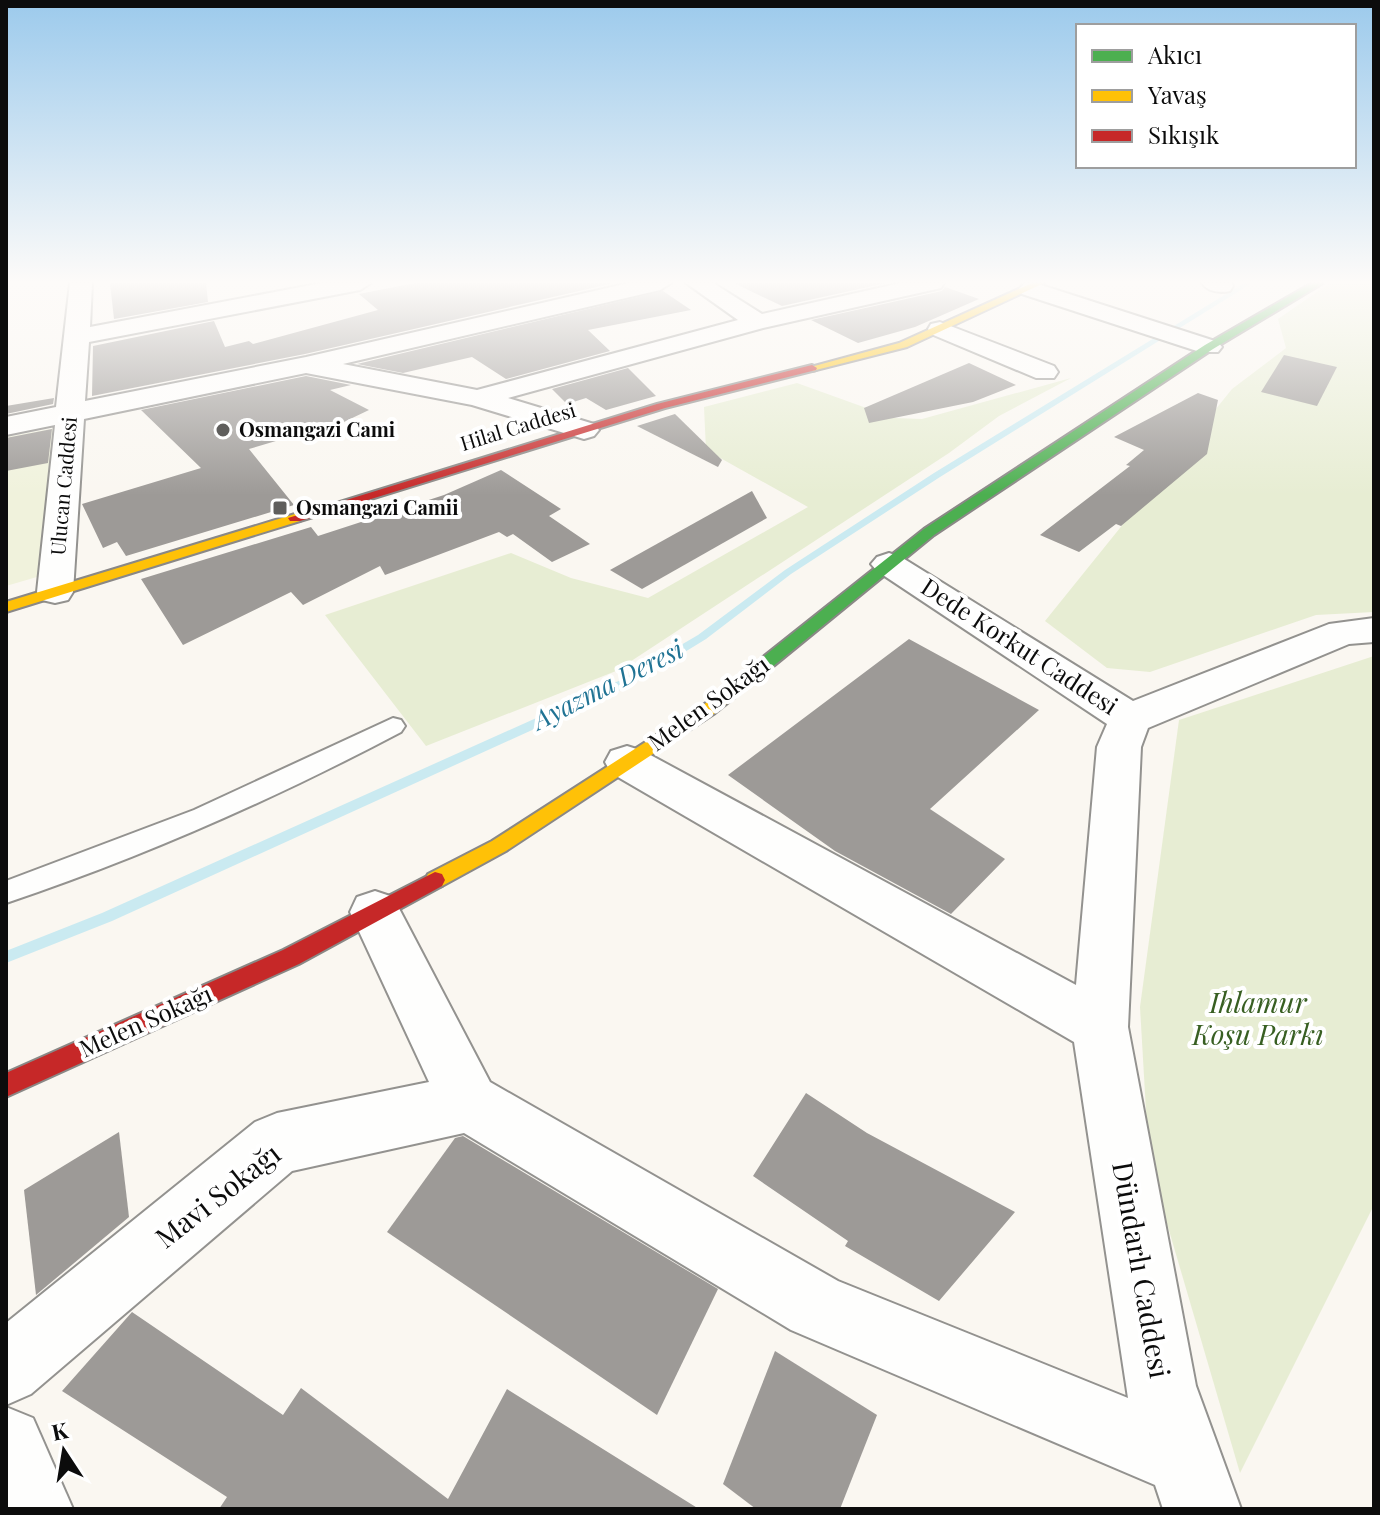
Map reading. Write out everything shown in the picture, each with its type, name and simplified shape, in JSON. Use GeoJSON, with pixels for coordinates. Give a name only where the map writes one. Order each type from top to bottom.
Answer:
{"type":"FeatureCollection","features":[{"type":"Feature","properties":{"kind":"street","name":"Ulucan Caddesi"},"geometry":{"type":"LineString","coordinates":[[55,592],[75,354]]}},
{"type":"Feature","properties":{"kind":"street"},"geometry":{"type":"LineString","coordinates":[[6,426],[355,354]]}},
{"type":"Feature","properties":{"kind":"street"},"geometry":{"type":"LineString","coordinates":[[477,398],[641,354]]}},
{"type":"Feature","properties":{"kind":"street","name":"Hilal Caddesi"},"geometry":{"type":"LineString","coordinates":[[6,607],[661,406],[868,354]]}},
{"type":"Feature","properties":{"kind":"street"},"geometry":{"type":"LineString","coordinates":[[1000,354],[1045,372]]}},
{"type":"Feature","properties":{"kind":"street","name":"Melen Sokağı"},"geometry":{"type":"LineString","coordinates":[[6,1085],[291,957],[499,846],[709,709],[929,532],[1199,354]]}},
{"type":"Feature","properties":{"kind":"street"},"geometry":{"type":"LineString","coordinates":[[306,365],[477,398],[584,430]]}},
{"type":"Feature","properties":{"kind":"street","name":"Dede Korkut Caddesi"},"geometry":{"type":"LineString","coordinates":[[889,564],[1130,719],[1343,632],[1374,630]]}},
{"type":"Feature","properties":{"kind":"street","name":"Dündarlı Caddesi"},"geometry":{"type":"LineString","coordinates":[[1130,719],[1119,747],[1100,1027],[1160,1386],[1193,1484]]}},
{"type":"Feature","properties":{"kind":"street"},"geometry":{"type":"LineString","coordinates":[[627,762],[1100,1027]]}},
{"type":"Feature","properties":{"kind":"street"},"geometry":{"type":"LineString","coordinates":[[375,912],[469,1103],[815,1306],[1193,1484]]}},
{"type":"Feature","properties":{"kind":"street","name":"Mavi Sokağı"},"geometry":{"type":"LineString","coordinates":[[6,1369],[277,1144],[469,1103]]}},
{"type":"Feature","properties":{"kind":"street"},"geometry":{"type":"LineString","coordinates":[[6,1445],[34,1509]]}},
{"type":"Feature","properties":{"kind":"lane"},"geometry":{"type":"LineString","coordinates":[[6,892],[76,868],[245,801],[307,773],[393,726]]}},
{"type":"Feature","properties":{"kind":"green space"},"geometry":{"type":"Polygon","coordinates":[[[1278,354],[1374,354],[1374,612],[1316,615],[1150,672],[1107,668],[1045,621],[1232,389],[1278,354]]]}},
{"type":"Feature","properties":{"kind":"green space"},"geometry":{"type":"Polygon","coordinates":[[[1071,378],[999,416],[949,453],[616,671],[426,746],[325,615],[511,553],[571,578],[648,598],[808,507],[706,450],[704,407],[797,383],[894,418],[922,419],[1071,378]]]}},
{"type":"Feature","properties":{"kind":"green space"},"geometry":{"type":"Polygon","coordinates":[[[55,428],[54,572],[6,586],[6,437],[55,428]]]}},
{"type":"Feature","properties":{"kind":"green space","name":"Ihlamur Koşu Parkı"},"geometry":{"type":"Polygon","coordinates":[[[1374,656],[1374,1205],[1240,1473],[1149,1162],[1140,1007],[1179,720],[1374,656]]]}},
{"type":"Feature","properties":{"kind":"building"},"geometry":{"type":"Polygon","coordinates":[[[93,354],[306,354],[305,354],[92,396],[93,354]]]}},
{"type":"Feature","properties":{"kind":"building"},"geometry":{"type":"Polygon","coordinates":[[[400,354],[600,354],[506,379],[472,357],[403,373],[357,364],[400,354]]]}},
{"type":"Feature","properties":{"kind":"building"},"geometry":{"type":"Polygon","coordinates":[[[1284,355],[1337,367],[1317,406],[1261,392],[1284,355]]]}},
{"type":"Feature","properties":{"kind":"building"},"geometry":{"type":"Polygon","coordinates":[[[969,363],[1016,385],[973,402],[869,423],[864,408],[969,363]]]}},
{"type":"Feature","properties":{"kind":"building"},"geometry":{"type":"Polygon","coordinates":[[[628,368],[656,396],[606,410],[586,398],[567,404],[552,389],[628,368]]]}},
{"type":"Feature","properties":{"kind":"building"},"geometry":{"type":"Polygon","coordinates":[[[306,376],[351,385],[330,390],[369,410],[325,431],[323,427],[249,449],[294,505],[126,556],[117,542],[103,548],[82,504],[201,468],[141,410],[306,376]]]}},
{"type":"Feature","properties":{"kind":"building"},"geometry":{"type":"Polygon","coordinates":[[[1198,393],[1218,400],[1207,454],[1121,526],[1116,524],[1079,552],[1040,535],[1130,466],[1126,465],[1144,450],[1114,437],[1198,393]]]}},
{"type":"Feature","properties":{"kind":"building"},"geometry":{"type":"Polygon","coordinates":[[[54,398],[53,404],[6,414],[6,406],[54,398]]]}},
{"type":"Feature","properties":{"kind":"building"},"geometry":{"type":"Polygon","coordinates":[[[675,414],[722,460],[718,467],[637,426],[675,414]]]}},
{"type":"Feature","properties":{"kind":"building"},"geometry":{"type":"Polygon","coordinates":[[[52,429],[48,463],[6,471],[6,438],[52,429]]]}},
{"type":"Feature","properties":{"kind":"building"},"geometry":{"type":"Polygon","coordinates":[[[501,470],[561,509],[549,516],[590,544],[552,562],[513,534],[507,537],[499,532],[385,575],[380,566],[303,605],[291,592],[183,645],[141,579],[311,527],[318,536],[444,495],[501,470]]]}},
{"type":"Feature","properties":{"kind":"building"},"geometry":{"type":"Polygon","coordinates":[[[752,491],[767,518],[642,589],[610,570],[752,491]]]}},
{"type":"Feature","properties":{"kind":"building"},"geometry":{"type":"Polygon","coordinates":[[[909,639],[1039,710],[930,809],[1005,859],[951,914],[835,851],[728,775],[909,639]]]}},
{"type":"Feature","properties":{"kind":"building"},"geometry":{"type":"Polygon","coordinates":[[[806,1093],[867,1133],[1015,1212],[939,1301],[845,1246],[848,1241],[753,1176],[806,1093]]]}},
{"type":"Feature","properties":{"kind":"building"},"geometry":{"type":"Polygon","coordinates":[[[119,1132],[129,1217],[36,1295],[24,1190],[119,1132]]]}},
{"type":"Feature","properties":{"kind":"building"},"geometry":{"type":"Polygon","coordinates":[[[463,1136],[718,1289],[657,1415],[387,1232],[455,1138],[463,1136]]]}},
{"type":"Feature","properties":{"kind":"building"},"geometry":{"type":"Polygon","coordinates":[[[132,1312],[283,1415],[301,1388],[448,1499],[507,1389],[699,1509],[219,1509],[227,1497],[62,1391],[132,1312]]]}},
{"type":"Feature","properties":{"kind":"building"},"geometry":{"type":"Polygon","coordinates":[[[775,1351],[877,1415],[840,1509],[756,1509],[723,1484],[775,1351]]]}},
{"type":"Feature","properties":{"kind":"waterway","name":"Ayazma Deresi"},"geometry":{"type":"LineString","coordinates":[[6,957],[107,917],[627,682],[702,637],[788,572],[937,475],[1134,354]]}},
{"type":"Feature","properties":{"kind":"traffic: fast"},"geometry":{"type":"LineString","coordinates":[[754,673],[929,532],[1199,354]]}},
{"type":"Feature","properties":{"kind":"traffic: slow"},"geometry":{"type":"LineString","coordinates":[[812,368],[869,354]]}},
{"type":"Feature","properties":{"kind":"traffic: slow"},"geometry":{"type":"LineString","coordinates":[[6,607],[295,518]]}},
{"type":"Feature","properties":{"kind":"traffic: slow"},"geometry":{"type":"LineString","coordinates":[[435,880],[499,846],[709,709],[754,673]]}},
{"type":"Feature","properties":{"kind":"traffic: jam"},"geometry":{"type":"LineString","coordinates":[[295,518],[661,406],[812,368]]}},
{"type":"Feature","properties":{"kind":"traffic: jam"},"geometry":{"type":"LineString","coordinates":[[6,1085],[291,957],[435,880]]}},
{"type":"Feature","properties":{"kind":"place","name":"Osmangazi Cami"},"geometry":{"type":"Point","coordinates":[223,430]}},
{"type":"Feature","properties":{"kind":"place","name":"Osmangazi Camii"},"geometry":{"type":"Point","coordinates":[280,508]}}]}
